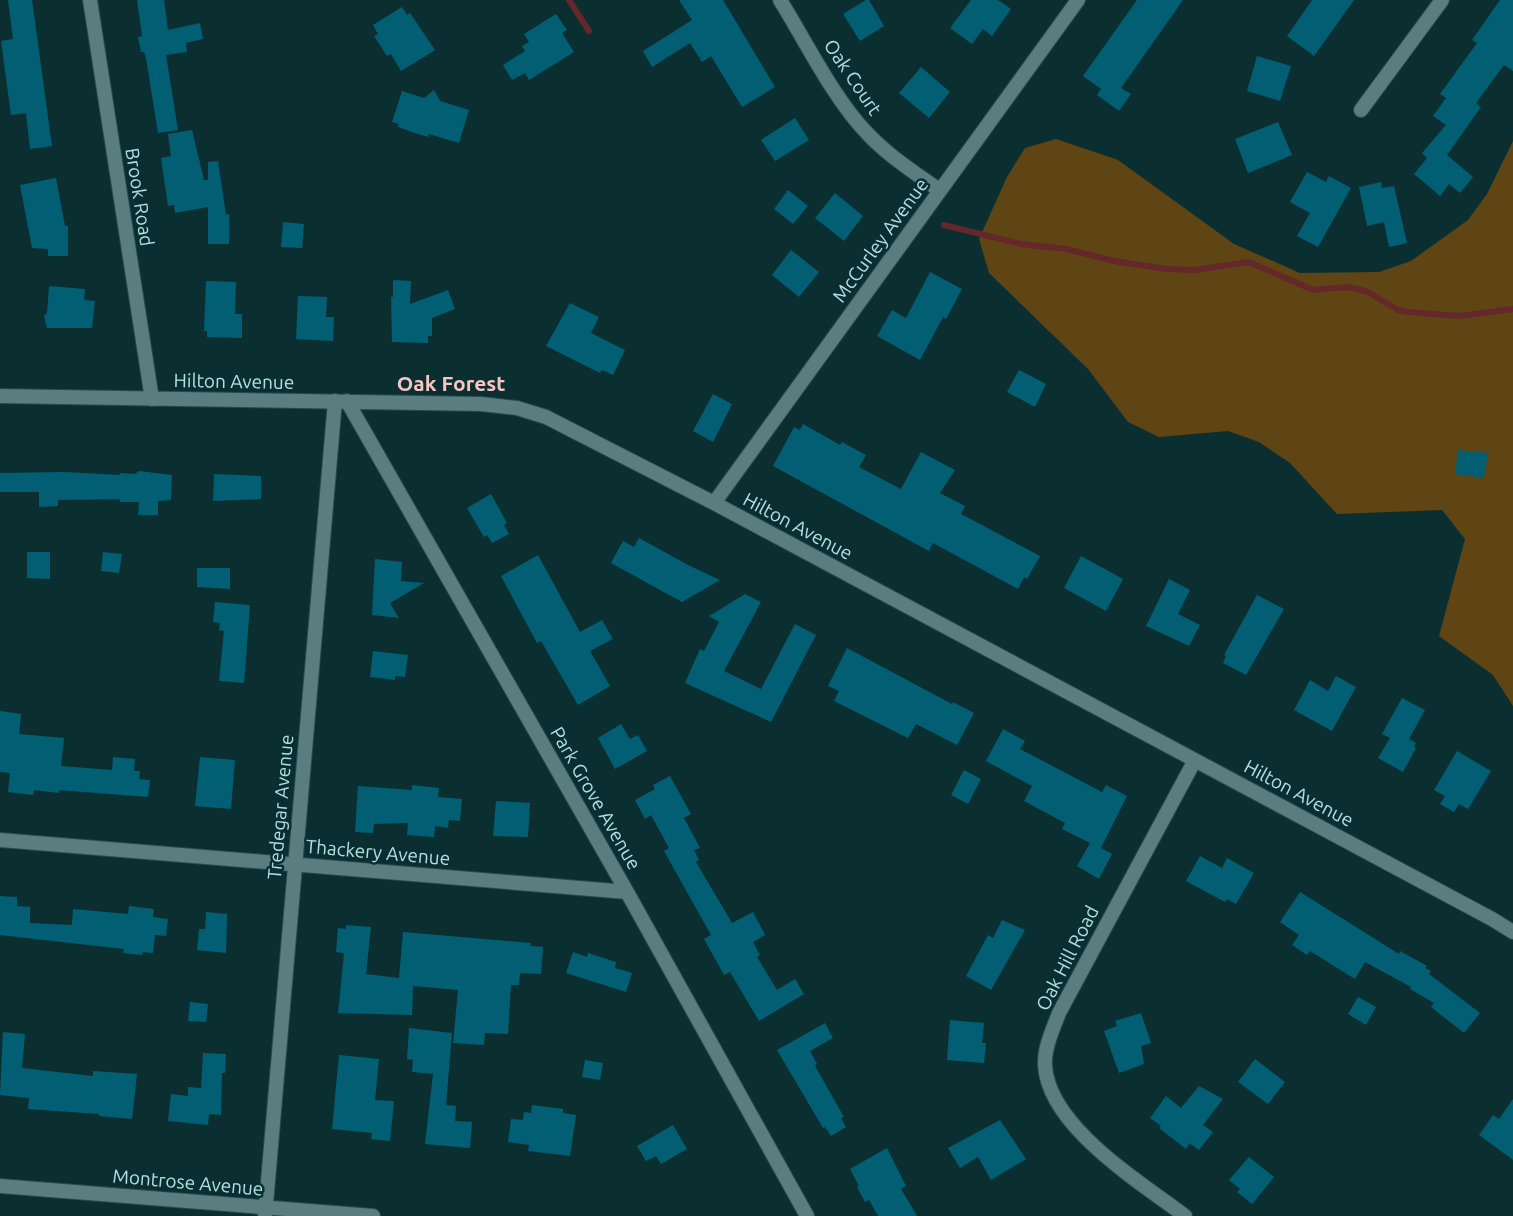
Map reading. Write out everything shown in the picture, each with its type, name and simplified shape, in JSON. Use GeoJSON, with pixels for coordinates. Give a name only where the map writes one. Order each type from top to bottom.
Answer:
{"type":"FeatureCollection","features":[{"type":"Feature","properties":{"kind":"street","name":"Brook Road"},"geometry":{"type":"LineString","coordinates":[[90,0],[152,399]]}},
{"type":"Feature","properties":{"kind":"street","name":"Oak Court"},"geometry":{"type":"LineString","coordinates":[[780,0],[846,107],[866,132],[889,153],[939,190]]}},
{"type":"Feature","properties":{"kind":"street","name":"McCurley Avenue"},"geometry":{"type":"LineString","coordinates":[[714,503],[1078,0]]}},
{"type":"Feature","properties":{"kind":"street"},"geometry":{"type":"LineString","coordinates":[[1362,110],[1442,0]]}},
{"type":"Feature","properties":{"kind":"street","name":"Hilton Avenue"},"geometry":{"type":"LineString","coordinates":[[0,396],[481,404],[517,408],[546,417],[714,503],[1513,932]]}},
{"type":"Feature","properties":{"kind":"street","name":"Tredegar Avenue"},"geometry":{"type":"LineString","coordinates":[[265,1212],[294,864],[341,401]]}},
{"type":"Feature","properties":{"kind":"street","name":"Park Grove Avenue"},"geometry":{"type":"LineString","coordinates":[[341,401],[627,892],[807,1216]]}},
{"type":"Feature","properties":{"kind":"street","name":"Oak Hill Road"},"geometry":{"type":"LineString","coordinates":[[1185,1216],[1099,1150],[1074,1126],[1058,1106],[1048,1084],[1045,1063],[1049,1040],[1059,1013],[1195,760]]}},
{"type":"Feature","properties":{"kind":"street","name":"Thackery Avenue"},"geometry":{"type":"LineString","coordinates":[[0,840],[627,892]]}},
{"type":"Feature","properties":{"kind":"street","name":"Montrose Avenue"},"geometry":{"type":"LineString","coordinates":[[0,1186],[265,1212],[373,1216]]}},
{"type":"Feature","properties":{"kind":"shaded area"},"geometry":{"type":"Polygon","coordinates":[[[1056,139],[1118,160],[1234,244],[1300,273],[1379,272],[1411,261],[1468,220],[1487,194],[1513,141],[1513,706],[1493,675],[1439,636],[1465,539],[1442,510],[1337,514],[1290,463],[1259,442],[1228,431],[1159,437],[1128,422],[1088,369],[989,273],[979,239],[1007,177],[1025,148],[1056,139]]]}},
{"type":"Feature","properties":{"kind":"building"},"geometry":{"type":"Polygon","coordinates":[[[8,0],[32,0],[52,146],[30,149],[26,113],[11,115],[1,41],[13,39],[8,0]]]}},
{"type":"Feature","properties":{"kind":"building"},"geometry":{"type":"Polygon","coordinates":[[[137,0],[164,0],[168,30],[200,23],[203,39],[186,43],[187,52],[166,55],[178,130],[158,133],[146,58],[144,52],[141,52],[138,37],[142,36],[137,0]]]}},
{"type":"Feature","properties":{"kind":"building"},"geometry":{"type":"Polygon","coordinates":[[[679,0],[723,0],[775,87],[742,107],[711,56],[702,62],[690,43],[652,67],[643,51],[692,20],[679,0]]]}},
{"type":"Feature","properties":{"kind":"building"},"geometry":{"type":"Polygon","coordinates":[[[869,0],[884,26],[860,41],[843,14],[869,0]]]}},
{"type":"Feature","properties":{"kind":"building"},"geometry":{"type":"Polygon","coordinates":[[[971,0],[998,0],[1011,9],[992,36],[983,29],[972,44],[950,28],[971,0]]]}},
{"type":"Feature","properties":{"kind":"building"},"geometry":{"type":"Polygon","coordinates":[[[1137,0],[1183,0],[1121,88],[1131,94],[1119,111],[1097,95],[1101,89],[1083,76],[1137,0]]]}},
{"type":"Feature","properties":{"kind":"building"},"geometry":{"type":"Polygon","coordinates":[[[1312,0],[1354,0],[1314,56],[1287,36],[1312,0]]]}},
{"type":"Feature","properties":{"kind":"building"},"geometry":{"type":"Polygon","coordinates":[[[1500,0],[1513,0],[1513,71],[1504,65],[1476,103],[1481,107],[1447,155],[1473,177],[1460,193],[1449,184],[1440,196],[1414,174],[1427,158],[1422,153],[1446,125],[1433,116],[1446,98],[1440,94],[1477,43],[1472,40],[1500,0]]]}},
{"type":"Feature","properties":{"kind":"building"},"geometry":{"type":"Polygon","coordinates":[[[402,7],[407,15],[410,13],[435,50],[401,71],[391,54],[387,56],[374,36],[378,34],[373,25],[402,7]]]}},
{"type":"Feature","properties":{"kind":"building"},"geometry":{"type":"Polygon","coordinates":[[[556,14],[567,30],[562,33],[574,52],[529,80],[525,73],[512,80],[503,65],[525,51],[522,46],[529,42],[524,34],[556,14]]]}},
{"type":"Feature","properties":{"kind":"building"},"geometry":{"type":"Polygon","coordinates":[[[1257,56],[1291,66],[1280,101],[1247,91],[1257,56]]]}},
{"type":"Feature","properties":{"kind":"building"},"geometry":{"type":"Polygon","coordinates":[[[921,67],[950,92],[929,118],[899,93],[921,67]]]}},
{"type":"Feature","properties":{"kind":"building"},"geometry":{"type":"Polygon","coordinates":[[[434,90],[440,101],[469,110],[459,143],[412,132],[392,122],[402,91],[424,98],[434,90]]]}},
{"type":"Feature","properties":{"kind":"building"},"geometry":{"type":"Polygon","coordinates":[[[795,118],[809,140],[775,161],[761,140],[795,118]]]}},
{"type":"Feature","properties":{"kind":"building"},"geometry":{"type":"Polygon","coordinates":[[[1278,122],[1292,155],[1248,173],[1235,139],[1278,122]]]}},
{"type":"Feature","properties":{"kind":"building"},"geometry":{"type":"Polygon","coordinates":[[[192,130],[204,180],[208,180],[208,162],[218,161],[226,215],[229,214],[229,244],[208,244],[208,207],[175,213],[174,205],[168,206],[161,158],[171,156],[168,134],[192,130]]]}},
{"type":"Feature","properties":{"kind":"building"},"geometry":{"type":"Polygon","coordinates":[[[1307,172],[1326,182],[1329,176],[1351,188],[1318,247],[1297,236],[1310,213],[1290,202],[1307,172]]]}},
{"type":"Feature","properties":{"kind":"building"},"geometry":{"type":"Polygon","coordinates":[[[56,178],[65,226],[68,226],[68,256],[48,256],[48,249],[32,248],[20,185],[56,178]]]}},
{"type":"Feature","properties":{"kind":"building"},"geometry":{"type":"Polygon","coordinates":[[[1381,182],[1382,188],[1394,186],[1407,243],[1389,247],[1384,222],[1367,226],[1359,187],[1381,182]]]}},
{"type":"Feature","properties":{"kind":"building"},"geometry":{"type":"Polygon","coordinates":[[[788,190],[808,206],[793,224],[774,209],[788,190]]]}},
{"type":"Feature","properties":{"kind":"building"},"geometry":{"type":"Polygon","coordinates":[[[835,193],[863,216],[844,241],[815,218],[835,193]]]}},
{"type":"Feature","properties":{"kind":"building"},"geometry":{"type":"Polygon","coordinates":[[[283,222],[304,224],[302,248],[281,247],[283,222]]]}},
{"type":"Feature","properties":{"kind":"building"},"geometry":{"type":"Polygon","coordinates":[[[791,250],[819,272],[799,297],[772,275],[791,250]]]}},
{"type":"Feature","properties":{"kind":"building"},"geometry":{"type":"Polygon","coordinates":[[[930,272],[962,289],[920,360],[877,336],[892,310],[906,318],[930,272]]]}},
{"type":"Feature","properties":{"kind":"building"},"geometry":{"type":"Polygon","coordinates":[[[393,280],[411,281],[410,304],[448,290],[455,309],[432,318],[432,336],[428,336],[428,343],[392,342],[393,280]]]}},
{"type":"Feature","properties":{"kind":"building"},"geometry":{"type":"Polygon","coordinates":[[[206,281],[236,282],[235,314],[242,314],[242,338],[207,337],[207,331],[204,331],[206,281]]]}},
{"type":"Feature","properties":{"kind":"building"},"geometry":{"type":"Polygon","coordinates":[[[49,286],[85,289],[84,300],[95,301],[92,328],[47,328],[44,316],[47,313],[49,286]]]}},
{"type":"Feature","properties":{"kind":"building"},"geometry":{"type":"Polygon","coordinates":[[[298,296],[327,297],[326,317],[334,317],[333,341],[296,339],[298,296]]]}},
{"type":"Feature","properties":{"kind":"building"},"geometry":{"type":"Polygon","coordinates":[[[570,303],[599,317],[591,333],[625,350],[613,375],[602,370],[600,373],[546,346],[570,303]]]}},
{"type":"Feature","properties":{"kind":"building"},"geometry":{"type":"Polygon","coordinates":[[[1019,370],[1046,384],[1035,407],[1007,392],[1019,370]]]}},
{"type":"Feature","properties":{"kind":"building"},"geometry":{"type":"Polygon","coordinates":[[[713,394],[732,404],[713,442],[693,431],[713,394]]]}},
{"type":"Feature","properties":{"kind":"building"},"geometry":{"type":"Polygon","coordinates":[[[803,424],[840,445],[842,442],[866,455],[859,467],[901,489],[921,452],[955,470],[940,493],[965,506],[961,514],[1040,556],[1027,579],[1024,577],[1018,589],[933,543],[929,551],[773,466],[794,427],[800,430],[803,424]]]}},
{"type":"Feature","properties":{"kind":"building"},"geometry":{"type":"Polygon","coordinates":[[[1458,450],[1488,453],[1484,478],[1455,474],[1458,450]]]}},
{"type":"Feature","properties":{"kind":"building"},"geometry":{"type":"Polygon","coordinates":[[[139,471],[172,475],[171,500],[158,501],[158,515],[138,515],[139,502],[120,502],[120,499],[58,500],[58,506],[39,507],[39,492],[0,492],[0,473],[120,475],[135,474],[139,471]]]}},
{"type":"Feature","properties":{"kind":"building"},"geometry":{"type":"Polygon","coordinates":[[[214,474],[261,476],[261,499],[213,501],[214,474]]]}},
{"type":"Feature","properties":{"kind":"building"},"geometry":{"type":"Polygon","coordinates":[[[491,494],[507,523],[504,525],[509,534],[492,543],[487,535],[484,537],[467,508],[491,494]]]}},
{"type":"Feature","properties":{"kind":"building"},"geometry":{"type":"Polygon","coordinates":[[[639,538],[720,580],[682,602],[611,563],[623,541],[634,547],[639,538]]]}},
{"type":"Feature","properties":{"kind":"building"},"geometry":{"type":"Polygon","coordinates":[[[27,552],[50,552],[50,579],[27,578],[27,552]]]}},
{"type":"Feature","properties":{"kind":"building"},"geometry":{"type":"Polygon","coordinates":[[[103,552],[122,554],[119,573],[101,571],[103,552]]]}},
{"type":"Feature","properties":{"kind":"building"},"geometry":{"type":"Polygon","coordinates":[[[538,555],[580,632],[602,620],[613,639],[590,651],[610,686],[578,705],[541,641],[537,643],[501,576],[538,555]]]}},
{"type":"Feature","properties":{"kind":"building"},"geometry":{"type":"Polygon","coordinates":[[[1081,556],[1123,579],[1106,611],[1064,588],[1081,556]]]}},
{"type":"Feature","properties":{"kind":"building"},"geometry":{"type":"Polygon","coordinates":[[[375,559],[402,562],[401,581],[424,583],[390,603],[399,618],[372,615],[375,559]]]}},
{"type":"Feature","properties":{"kind":"building"},"geometry":{"type":"Polygon","coordinates":[[[197,568],[230,568],[230,589],[197,587],[197,568]]]}},
{"type":"Feature","properties":{"kind":"building"},"geometry":{"type":"Polygon","coordinates":[[[1169,579],[1190,590],[1178,614],[1200,625],[1189,646],[1146,626],[1169,579]]]}},
{"type":"Feature","properties":{"kind":"building"},"geometry":{"type":"Polygon","coordinates":[[[745,594],[761,602],[724,671],[761,689],[795,624],[816,635],[771,722],[685,683],[700,649],[704,651],[719,622],[709,616],[745,594]]]}},
{"type":"Feature","properties":{"kind":"building"},"geometry":{"type":"Polygon","coordinates":[[[1257,595],[1284,609],[1246,675],[1223,663],[1226,656],[1224,655],[1257,595]]]}},
{"type":"Feature","properties":{"kind":"building"},"geometry":{"type":"Polygon","coordinates":[[[215,602],[250,605],[244,683],[219,681],[224,631],[219,630],[220,623],[213,622],[215,602]]]}},
{"type":"Feature","properties":{"kind":"building"},"geometry":{"type":"Polygon","coordinates":[[[847,648],[974,713],[957,745],[916,724],[908,738],[834,701],[839,691],[828,686],[847,648]]]}},
{"type":"Feature","properties":{"kind":"building"},"geometry":{"type":"Polygon","coordinates":[[[373,651],[408,655],[405,677],[395,676],[395,680],[370,677],[373,651]]]}},
{"type":"Feature","properties":{"kind":"building"},"geometry":{"type":"Polygon","coordinates":[[[1336,676],[1356,687],[1332,731],[1294,710],[1310,680],[1328,691],[1336,676]]]}},
{"type":"Feature","properties":{"kind":"building"},"geometry":{"type":"Polygon","coordinates":[[[1402,698],[1425,710],[1409,739],[1416,743],[1416,748],[1403,772],[1378,758],[1390,738],[1382,734],[1402,698]]]}},
{"type":"Feature","properties":{"kind":"building"},"geometry":{"type":"Polygon","coordinates":[[[0,711],[21,714],[19,734],[64,738],[61,766],[112,770],[113,757],[135,759],[134,771],[140,771],[139,779],[150,780],[148,797],[59,790],[59,793],[34,790],[33,795],[8,792],[10,773],[0,772],[0,711]]]}},
{"type":"Feature","properties":{"kind":"building"},"geometry":{"type":"Polygon","coordinates":[[[621,724],[630,739],[638,735],[647,751],[615,769],[598,738],[621,724]]]}},
{"type":"Feature","properties":{"kind":"building"},"geometry":{"type":"Polygon","coordinates":[[[1003,729],[1025,741],[1020,749],[1102,792],[1106,785],[1127,796],[1101,848],[1112,854],[1099,879],[1077,866],[1090,843],[1062,829],[1065,823],[1024,801],[1032,786],[986,761],[1003,729]]]}},
{"type":"Feature","properties":{"kind":"building"},"geometry":{"type":"Polygon","coordinates":[[[1457,751],[1491,771],[1468,809],[1459,804],[1454,812],[1440,804],[1445,796],[1434,790],[1457,751]]]}},
{"type":"Feature","properties":{"kind":"building"},"geometry":{"type":"Polygon","coordinates":[[[200,757],[235,760],[231,809],[195,806],[200,757]]]}},
{"type":"Feature","properties":{"kind":"building"},"geometry":{"type":"Polygon","coordinates":[[[964,770],[981,779],[968,804],[951,795],[964,770]]]}},
{"type":"Feature","properties":{"kind":"building"},"geometry":{"type":"Polygon","coordinates":[[[670,776],[691,814],[684,818],[700,848],[694,850],[699,860],[696,862],[732,923],[753,912],[765,935],[753,942],[760,955],[757,957],[777,990],[795,979],[804,994],[759,1021],[730,972],[724,975],[704,939],[711,935],[664,851],[669,848],[651,815],[645,819],[635,800],[655,789],[653,785],[670,776]]]}},
{"type":"Feature","properties":{"kind":"building"},"geometry":{"type":"Polygon","coordinates":[[[412,785],[439,788],[438,797],[462,799],[460,821],[449,820],[448,828],[435,826],[434,837],[407,835],[408,823],[374,824],[373,833],[355,832],[358,786],[412,790],[412,785]]]}},
{"type":"Feature","properties":{"kind":"building"},"geometry":{"type":"Polygon","coordinates":[[[496,801],[530,803],[528,837],[493,836],[496,801]]]}},
{"type":"Feature","properties":{"kind":"building"},"geometry":{"type":"Polygon","coordinates":[[[1200,856],[1222,868],[1227,858],[1254,873],[1236,904],[1227,899],[1225,902],[1186,881],[1200,856]]]}},
{"type":"Feature","properties":{"kind":"building"},"geometry":{"type":"Polygon","coordinates":[[[1300,892],[1399,954],[1400,951],[1427,966],[1425,968],[1431,971],[1429,974],[1480,1013],[1464,1033],[1431,1007],[1434,1003],[1365,962],[1355,979],[1310,951],[1307,955],[1292,945],[1299,935],[1280,922],[1300,892]]]}},
{"type":"Feature","properties":{"kind":"building"},"geometry":{"type":"Polygon","coordinates":[[[0,896],[17,897],[17,906],[30,907],[30,923],[72,925],[73,909],[128,914],[129,906],[154,909],[153,917],[168,919],[166,936],[155,935],[153,953],[143,952],[142,955],[123,953],[124,949],[0,935],[0,896]]]}},
{"type":"Feature","properties":{"kind":"building"},"geometry":{"type":"Polygon","coordinates":[[[206,912],[227,914],[226,953],[197,950],[199,929],[205,929],[206,912]]]}},
{"type":"Feature","properties":{"kind":"building"},"geometry":{"type":"Polygon","coordinates":[[[1002,920],[1025,930],[991,990],[966,976],[988,935],[993,938],[1002,920]]]}},
{"type":"Feature","properties":{"kind":"building"},"geometry":{"type":"Polygon","coordinates":[[[346,925],[371,927],[366,974],[399,978],[403,932],[531,943],[530,946],[543,947],[541,974],[520,973],[519,985],[511,985],[508,1034],[485,1033],[484,1045],[453,1043],[458,990],[413,986],[412,1015],[338,1013],[344,953],[336,952],[338,928],[346,929],[346,925]]]}},
{"type":"Feature","properties":{"kind":"building"},"geometry":{"type":"Polygon","coordinates":[[[573,952],[587,957],[588,953],[616,962],[615,968],[632,973],[626,992],[566,973],[573,952]]]}},
{"type":"Feature","properties":{"kind":"building"},"geometry":{"type":"Polygon","coordinates":[[[1358,997],[1376,1007],[1366,1025],[1348,1014],[1358,997]]]}},
{"type":"Feature","properties":{"kind":"building"},"geometry":{"type":"Polygon","coordinates":[[[190,1002],[208,1004],[206,1022],[188,1021],[190,1002]]]}},
{"type":"Feature","properties":{"kind":"building"},"geometry":{"type":"Polygon","coordinates":[[[1141,1013],[1151,1043],[1141,1046],[1144,1064],[1119,1073],[1104,1031],[1117,1026],[1115,1021],[1141,1013]]]}},
{"type":"Feature","properties":{"kind":"building"},"geometry":{"type":"Polygon","coordinates":[[[950,1020],[984,1023],[984,1063],[947,1060],[950,1020]]]}},
{"type":"Feature","properties":{"kind":"building"},"geometry":{"type":"Polygon","coordinates":[[[825,1023],[833,1038],[810,1051],[817,1064],[815,1066],[844,1117],[841,1118],[846,1127],[831,1136],[825,1127],[823,1128],[777,1050],[825,1023]]]}},
{"type":"Feature","properties":{"kind":"building"},"geometry":{"type":"Polygon","coordinates":[[[409,1028],[452,1033],[446,1105],[456,1106],[455,1121],[472,1122],[470,1148],[425,1144],[433,1074],[412,1072],[413,1060],[407,1059],[409,1028]]]}},
{"type":"Feature","properties":{"kind":"building"},"geometry":{"type":"Polygon","coordinates":[[[3,1032],[25,1034],[22,1068],[93,1076],[93,1071],[137,1074],[132,1119],[28,1109],[29,1098],[0,1095],[3,1032]]]}},
{"type":"Feature","properties":{"kind":"building"},"geometry":{"type":"Polygon","coordinates":[[[203,1053],[226,1054],[225,1073],[222,1073],[221,1115],[209,1114],[208,1125],[168,1121],[171,1094],[188,1096],[188,1087],[201,1088],[203,1053]]]}},
{"type":"Feature","properties":{"kind":"building"},"geometry":{"type":"Polygon","coordinates":[[[339,1055],[379,1059],[375,1100],[394,1101],[390,1141],[371,1139],[372,1133],[332,1129],[339,1055]]]}},
{"type":"Feature","properties":{"kind":"building"},"geometry":{"type":"Polygon","coordinates":[[[1255,1059],[1285,1082],[1268,1104],[1238,1082],[1255,1059]]]}},
{"type":"Feature","properties":{"kind":"building"},"geometry":{"type":"Polygon","coordinates":[[[585,1060],[603,1063],[600,1080],[582,1077],[585,1060]]]}},
{"type":"Feature","properties":{"kind":"building"},"geometry":{"type":"Polygon","coordinates":[[[1199,1086],[1223,1099],[1203,1125],[1213,1132],[1199,1150],[1189,1143],[1186,1149],[1150,1118],[1166,1096],[1181,1108],[1199,1086]]]}},
{"type":"Feature","properties":{"kind":"building"},"geometry":{"type":"Polygon","coordinates":[[[1513,1099],[1513,1160],[1479,1135],[1493,1115],[1499,1119],[1513,1099]]]}},
{"type":"Feature","properties":{"kind":"building"},"geometry":{"type":"Polygon","coordinates":[[[532,1105],[563,1109],[563,1113],[576,1115],[570,1156],[528,1151],[529,1145],[508,1142],[511,1119],[523,1120],[524,1112],[531,1113],[532,1105]]]}},
{"type":"Feature","properties":{"kind":"building"},"geometry":{"type":"Polygon","coordinates":[[[1000,1120],[1026,1159],[991,1180],[978,1157],[960,1168],[948,1148],[1000,1120]]]}},
{"type":"Feature","properties":{"kind":"building"},"geometry":{"type":"Polygon","coordinates":[[[673,1125],[687,1149],[661,1164],[656,1156],[646,1161],[637,1146],[673,1125]]]}},
{"type":"Feature","properties":{"kind":"building"},"geometry":{"type":"Polygon","coordinates":[[[887,1148],[906,1186],[901,1189],[917,1216],[878,1216],[869,1200],[865,1202],[857,1187],[859,1186],[850,1169],[887,1148]]]}},
{"type":"Feature","properties":{"kind":"building"},"geometry":{"type":"Polygon","coordinates":[[[1249,1157],[1274,1177],[1252,1204],[1237,1192],[1240,1189],[1229,1180],[1249,1157]]]}},
{"type":"Feature","properties":{"kind":"waterway"},"geometry":{"type":"LineString","coordinates":[[569,0],[589,31]]}},
{"type":"Feature","properties":{"kind":"waterway"},"geometry":{"type":"LineString","coordinates":[[944,225],[1021,244],[1066,249],[1114,261],[1166,269],[1194,270],[1249,262],[1313,290],[1346,287],[1357,289],[1368,292],[1398,310],[1408,312],[1459,316],[1513,309]]}},
{"type":"Feature","properties":{"kind":"district","name":"Oak Forest"},"geometry":{"type":"Point","coordinates":[451,384]}}]}
